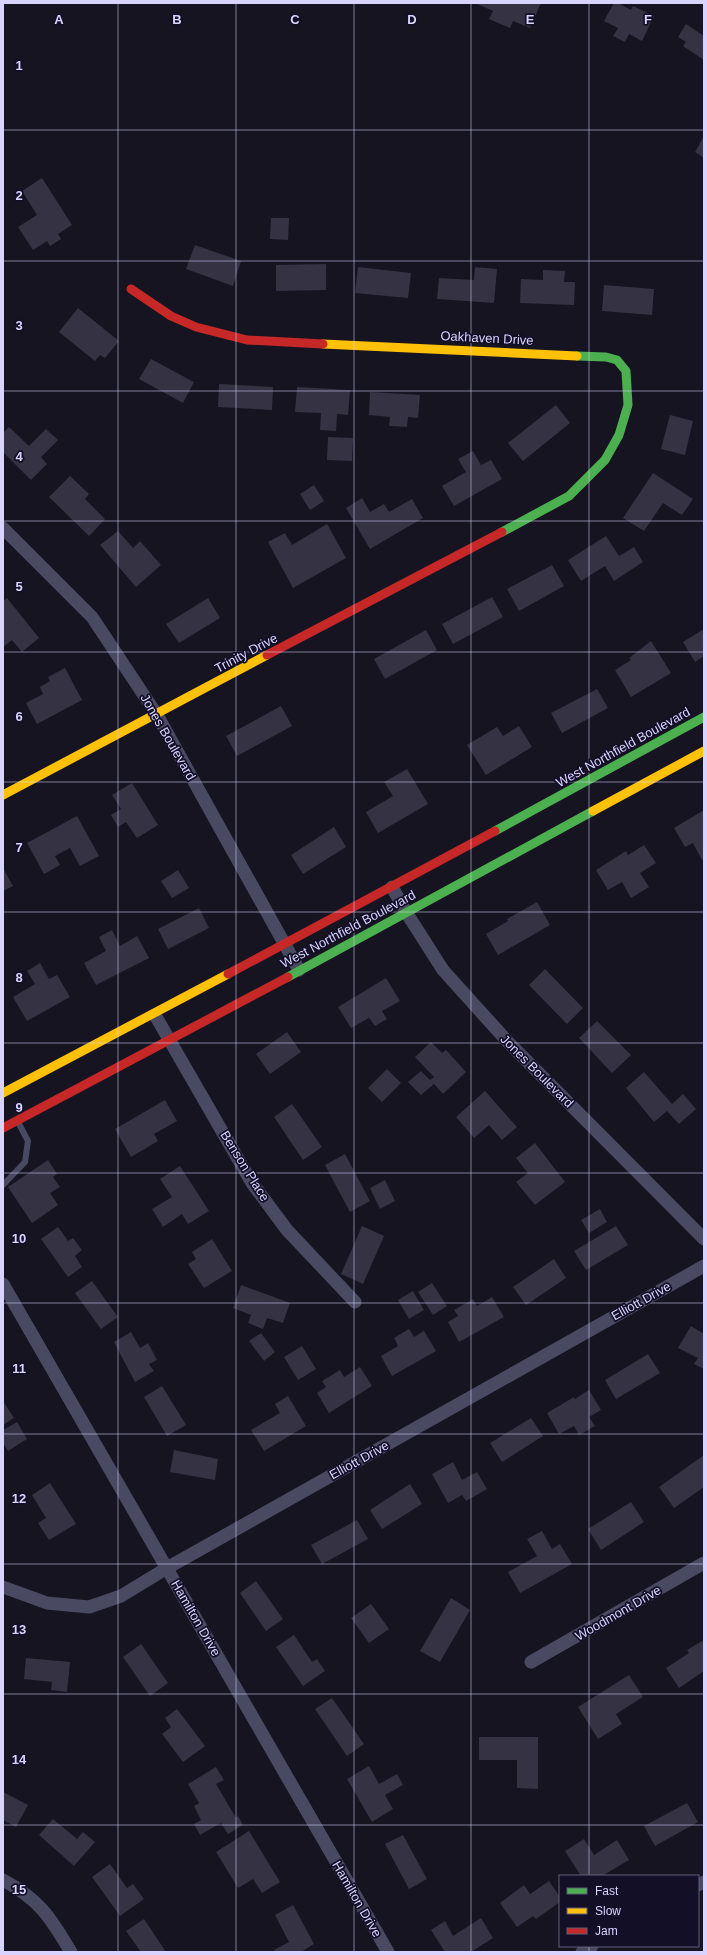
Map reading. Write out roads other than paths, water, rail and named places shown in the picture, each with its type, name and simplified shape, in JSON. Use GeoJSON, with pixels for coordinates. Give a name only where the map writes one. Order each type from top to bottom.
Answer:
{"type":"FeatureCollection","features":[{"type":"Feature","properties":{"kind":"main road","name":"Oakhaven Drive"},"geometry":{"type":"LineString","coordinates":[[131,289],[171,316],[196,327],[246,340],[606,357],[618,360],[626,371],[628,405],[620,435],[605,460],[569,496],[500,533]]}},
{"type":"Feature","properties":{"kind":"main road","name":"Trinity Drive"},"geometry":{"type":"LineString","coordinates":[[3,795],[500,533]]}},
{"type":"Feature","properties":{"kind":"main road","name":"West Northfield Boulevard"},"geometry":{"type":"LineString","coordinates":[[3,1093],[155,1015],[704,718]]}},
{"type":"Feature","properties":{"kind":"main road","name":"West Northfield Boulevard"},"geometry":{"type":"LineString","coordinates":[[3,1128],[171,1040],[704,751]]}},
{"type":"Feature","properties":{"kind":"street","name":"Jones Boulevard"},"geometry":{"type":"LineString","coordinates":[[3,528],[92,617],[157,715],[299,970]]}},
{"type":"Feature","properties":{"kind":"street","name":"Jones Boulevard"},"geometry":{"type":"LineString","coordinates":[[392,887],[443,970],[507,1041],[704,1239]]}},
{"type":"Feature","properties":{"kind":"street","name":"Benson Place"},"geometry":{"type":"LineString","coordinates":[[155,1015],[171,1040],[252,1183],[288,1230],[355,1302]]}},
{"type":"Feature","properties":{"kind":"street","name":"Elliott Drive"},"geometry":{"type":"LineString","coordinates":[[3,1587],[47,1603],[89,1606],[121,1596],[167,1568],[704,1266]]}},
{"type":"Feature","properties":{"kind":"street","name":"Hamilton Drive"},"geometry":{"type":"LineString","coordinates":[[3,1284],[388,1952]]}},
{"type":"Feature","properties":{"kind":"street","name":"Woodmont Drive"},"geometry":{"type":"LineString","coordinates":[[531,1662],[704,1564]]}},
{"type":"Feature","properties":{"kind":"street"},"geometry":{"type":"LineString","coordinates":[[3,1880],[20,1889],[35,1900],[51,1918],[71,1952]]}},
{"type":"Feature","properties":{"kind":"lane"},"geometry":{"type":"LineString","coordinates":[[3,1185],[25,1162],[28,1141],[17,1120]]}}]}
